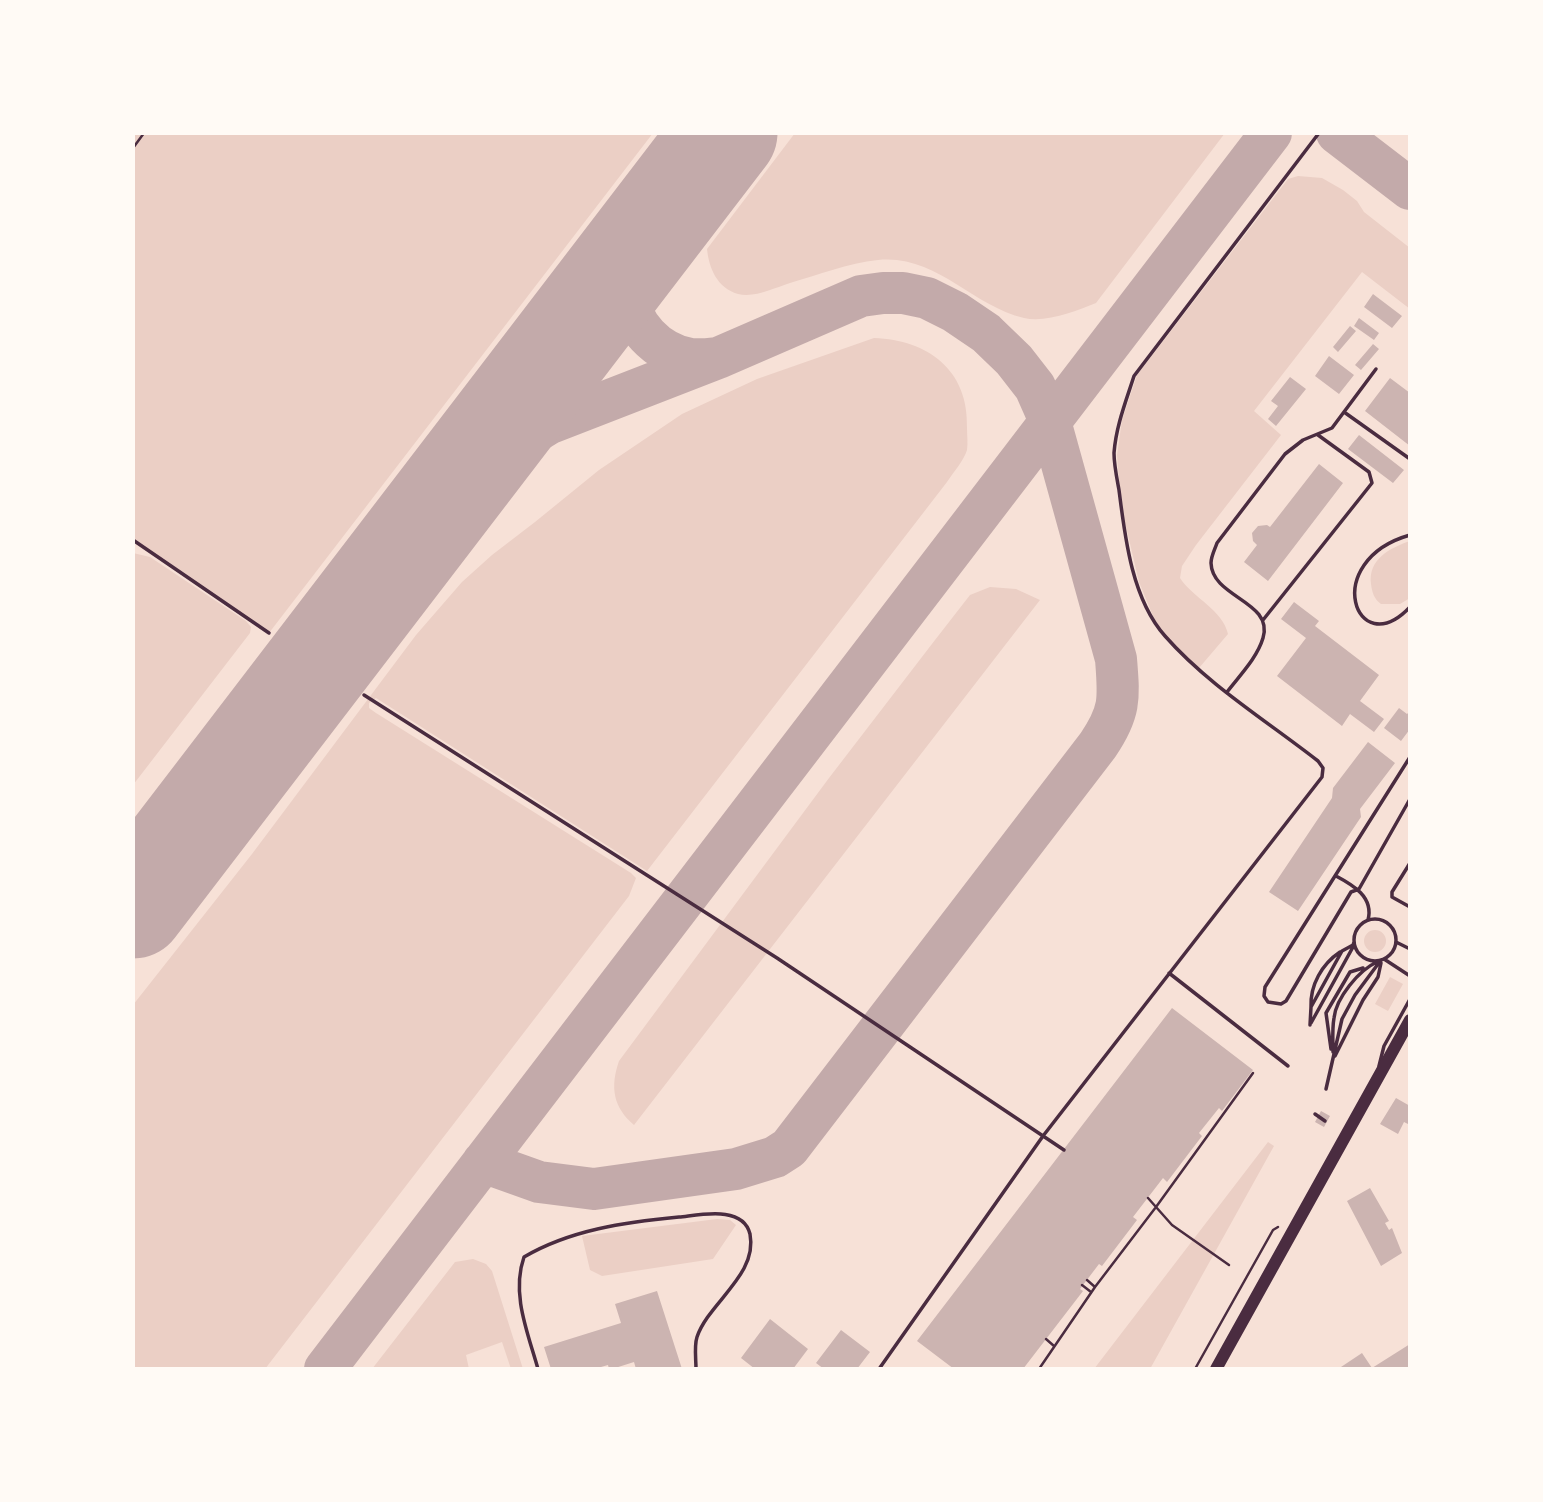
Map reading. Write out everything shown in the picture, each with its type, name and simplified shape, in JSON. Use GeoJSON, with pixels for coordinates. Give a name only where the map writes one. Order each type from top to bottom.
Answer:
{"type":"FeatureCollection","features":[{"type":"Feature","properties":{"kind":"main road"},"geometry":{"type":"LineString","coordinates":[[1216,1369],[1410,1020]]}},
{"type":"Feature","properties":{"kind":"lane"},"geometry":{"type":"LineString","coordinates":[[879,1369],[1043,1136],[1322,777],[1323,768],[1318,761],[1192,664],[1155,622],[1139,588],[1122,514],[1114,455],[1120,418],[1134,376],[1319,133]]}},
{"type":"Feature","properties":{"kind":"lane"},"geometry":{"type":"LineString","coordinates":[[1227,692],[1259,647],[1264,635],[1263,620],[1256,611],[1221,586],[1212,571],[1210,560],[1217,543],[1285,454],[1303,440],[1332,428],[1376,369]]}},
{"type":"Feature","properties":{"kind":"lane"},"geometry":{"type":"LineString","coordinates":[[1344,411],[1410,460]]}},
{"type":"Feature","properties":{"kind":"lane"},"geometry":{"type":"LineString","coordinates":[[1263,620],[1372,483],[1369,472],[1318,434]]}},
{"type":"Feature","properties":{"kind":"lane"},"geometry":{"type":"LineString","coordinates":[[1410,535],[1378,548],[1359,574],[1353,589],[1357,609],[1361,615],[1375,623],[1392,622],[1410,607]]}},
{"type":"Feature","properties":{"kind":"lane"},"geometry":{"type":"LineString","coordinates":[[133,540],[269,633]]}},
{"type":"Feature","properties":{"kind":"lane"},"geometry":{"type":"LineString","coordinates":[[365,695],[777,958],[1063,1150]]}},
{"type":"Feature","properties":{"kind":"lane"},"geometry":{"type":"LineString","coordinates":[[1410,757],[1265,987],[1264,996],[1268,1002],[1281,1004],[1286,1001],[1351,892],[1359,888],[1410,799]]}},
{"type":"Feature","properties":{"kind":"lane"},"geometry":{"type":"LineString","coordinates":[[1410,863],[1392,892],[1392,897],[1410,907]]}},
{"type":"Feature","properties":{"kind":"lane"},"geometry":{"type":"LineString","coordinates":[[1336,876],[1359,888],[1370,912],[1368,921],[1359,928],[1353,945],[1310,1025],[1311,992],[1315,983],[1329,960],[1353,945]]}},
{"type":"Feature","properties":{"kind":"lane"},"geometry":{"type":"LineString","coordinates":[[1326,1089],[1342,1019],[1355,995],[1383,960],[1392,953],[1396,942],[1394,930],[1385,922],[1368,921]]}},
{"type":"Feature","properties":{"kind":"lane"},"geometry":{"type":"LineString","coordinates":[[1354,939],[1362,957],[1375,961],[1383,960],[1410,976]]}},
{"type":"Feature","properties":{"kind":"lane"},"geometry":{"type":"LineString","coordinates":[[1396,942],[1410,949]]}},
{"type":"Feature","properties":{"kind":"lane"},"geometry":{"type":"LineString","coordinates":[[1311,1007],[1342,951]]}},
{"type":"Feature","properties":{"kind":"lane"},"geometry":{"type":"LineString","coordinates":[[1332,1061],[1326,1013],[1350,972],[1383,960]]}},
{"type":"Feature","properties":{"kind":"lane"},"geometry":{"type":"LineString","coordinates":[[1332,1061],[1363,1000],[1378,977],[1383,960]]}},
{"type":"Feature","properties":{"kind":"lane"},"geometry":{"type":"LineString","coordinates":[[1332,1061],[1334,1015],[1354,979],[1366,967]]}},
{"type":"Feature","properties":{"kind":"lane"},"geometry":{"type":"LineString","coordinates":[[1170,973],[1288,1066]]}},
{"type":"Feature","properties":{"kind":"lane"},"geometry":{"type":"LineString","coordinates":[[1373,1087],[1384,1045],[1410,999]]}},
{"type":"Feature","properties":{"kind":"lane"},"geometry":{"type":"LineString","coordinates":[[1315,1114],[1325,1121]]}},
{"type":"Feature","properties":{"kind":"lane"},"geometry":{"type":"LineString","coordinates":[[538,1369],[521,1310],[518,1280],[523,1257],[564,1236],[616,1226],[712,1214],[735,1217],[745,1223],[749,1231],[749,1256],[740,1275],[719,1301],[696,1339],[696,1369]]}},
{"type":"Feature","properties":{"kind":"path"},"geometry":{"type":"LineString","coordinates":[[133,148],[144,133]]}},
{"type":"Feature","properties":{"kind":"path"},"geometry":{"type":"LineString","coordinates":[[1039,1369],[1095,1287],[1253,1073]]}},
{"type":"Feature","properties":{"kind":"path"},"geometry":{"type":"LineString","coordinates":[[1216,1111],[1222,1116]]}},
{"type":"Feature","properties":{"kind":"path"},"geometry":{"type":"LineString","coordinates":[[1212,1118],[1217,1122]]}},
{"type":"Feature","properties":{"kind":"path"},"geometry":{"type":"LineString","coordinates":[[1148,1198],[1172,1225],[1229,1265]]}},
{"type":"Feature","properties":{"kind":"path"},"geometry":{"type":"LineString","coordinates":[[1195,1369],[1273,1230],[1280,1226]]}},
{"type":"Feature","properties":{"kind":"path"},"geometry":{"type":"LineString","coordinates":[[1087,1280],[1095,1287]]}},
{"type":"Feature","properties":{"kind":"path"},"geometry":{"type":"LineString","coordinates":[[1083,1285],[1092,1292]]}},
{"type":"Feature","properties":{"kind":"path"},"geometry":{"type":"LineString","coordinates":[[1046,1339],[1055,1346]]}},
{"type":"Feature","properties":{"kind":"shaded area"},"geometry":{"type":"Polygon","coordinates":[[[133,133],[653,133],[269,633],[133,540],[133,133]]]}},
{"type":"Feature","properties":{"kind":"shaded area"},"geometry":{"type":"Polygon","coordinates":[[[795,133],[1225,133],[1096,303],[1061,315],[1033,319],[1005,312],[936,273],[899,260],[856,264],[751,295],[738,294],[725,287],[712,270],[707,249],[795,133]]]}},
{"type":"Feature","properties":{"kind":"shaded area"},"geometry":{"type":"Polygon","coordinates":[[[1298,176],[1322,178],[1343,190],[1357,201],[1364,212],[1410,248],[1410,309],[1362,272],[1254,411],[1281,435],[1182,566],[1180,578],[1220,618],[1228,634],[1199,668],[1162,632],[1139,582],[1124,518],[1119,481],[1117,455],[1122,420],[1137,375],[1288,179],[1298,176]]]}},
{"type":"Feature","properties":{"kind":"shaded area"},"geometry":{"type":"Polygon","coordinates":[[[874,338],[894,340],[928,352],[942,362],[953,375],[966,408],[966,454],[647,871],[376,698],[369,703],[369,708],[376,713],[636,878],[629,896],[265,1369],[133,1369],[133,1005],[252,854],[416,635],[462,582],[599,470],[682,414],[757,379],[874,338]]]}},
{"type":"Feature","properties":{"kind":"shaded area"},"geometry":{"type":"Polygon","coordinates":[[[1410,541],[1410,598],[1400,604],[1381,604],[1372,590],[1373,568],[1388,551],[1410,541]]]}},
{"type":"Feature","properties":{"kind":"shaded area"},"geometry":{"type":"Polygon","coordinates":[[[133,553],[150,557],[251,627],[250,633],[133,785],[133,553]]]}},
{"type":"Feature","properties":{"kind":"shaded area"},"geometry":{"type":"Polygon","coordinates":[[[990,587],[1016,589],[1040,600],[634,1125],[622,1111],[615,1096],[619,1061],[829,778],[970,595],[990,587]]]}},
{"type":"Feature","properties":{"kind":"shaded area"},"geometry":{"type":"Polygon","coordinates":[[[1371,930],[1379,930],[1386,937],[1386,945],[1379,952],[1371,952],[1364,945],[1364,937],[1371,930]]]}},
{"type":"Feature","properties":{"kind":"shaded area"},"geometry":{"type":"Polygon","coordinates":[[[1390,977],[1403,984],[1388,1011],[1375,1004],[1390,977]]]}},
{"type":"Feature","properties":{"kind":"shaded area"},"geometry":{"type":"Polygon","coordinates":[[[1268,1142],[1274,1146],[1150,1369],[1094,1369],[1268,1142]]]}},
{"type":"Feature","properties":{"kind":"shaded area"},"geometry":{"type":"Polygon","coordinates":[[[717,1219],[730,1220],[736,1225],[713,1259],[602,1276],[590,1270],[582,1236],[717,1219]]]}},
{"type":"Feature","properties":{"kind":"shaded area"},"geometry":{"type":"Polygon","coordinates":[[[473,1259],[486,1264],[492,1271],[523,1369],[511,1369],[502,1342],[466,1355],[469,1369],[372,1369],[455,1262],[473,1259]]]}},
{"type":"Feature","properties":{"kind":"building"},"geometry":{"type":"Polygon","coordinates":[[[1373,294],[1402,316],[1392,328],[1364,307],[1373,294]]]}},
{"type":"Feature","properties":{"kind":"building"},"geometry":{"type":"Polygon","coordinates":[[[1359,318],[1379,333],[1374,340],[1354,326],[1359,318]]]}},
{"type":"Feature","properties":{"kind":"building"},"geometry":{"type":"Polygon","coordinates":[[[1350,326],[1356,331],[1338,352],[1333,347],[1350,326]]]}},
{"type":"Feature","properties":{"kind":"building"},"geometry":{"type":"Polygon","coordinates":[[[1373,344],[1379,349],[1361,370],[1355,365],[1373,344]]]}},
{"type":"Feature","properties":{"kind":"building"},"geometry":{"type":"Polygon","coordinates":[[[1329,356],[1354,375],[1339,394],[1315,376],[1329,356]]]}},
{"type":"Feature","properties":{"kind":"building"},"geometry":{"type":"Polygon","coordinates":[[[1290,377],[1306,389],[1276,426],[1268,419],[1278,406],[1271,401],[1290,377]]]}},
{"type":"Feature","properties":{"kind":"building"},"geometry":{"type":"Polygon","coordinates":[[[1390,378],[1410,393],[1410,446],[1365,411],[1390,378]]]}},
{"type":"Feature","properties":{"kind":"building"},"geometry":{"type":"Polygon","coordinates":[[[1359,435],[1404,470],[1393,483],[1348,449],[1359,435]]]}},
{"type":"Feature","properties":{"kind":"building"},"geometry":{"type":"Polygon","coordinates":[[[1319,464],[1343,483],[1268,581],[1244,562],[1257,545],[1253,541],[1252,533],[1258,526],[1270,527],[1319,464]]]}},
{"type":"Feature","properties":{"kind":"building"},"geometry":{"type":"Polygon","coordinates":[[[1294,602],[1319,621],[1315,626],[1379,675],[1360,701],[1384,719],[1374,732],[1350,714],[1342,726],[1277,676],[1306,638],[1281,619],[1294,602]]]}},
{"type":"Feature","properties":{"kind":"building"},"geometry":{"type":"Polygon","coordinates":[[[1399,708],[1407,714],[1410,711],[1410,729],[1401,741],[1384,728],[1399,708]]]}},
{"type":"Feature","properties":{"kind":"building"},"geometry":{"type":"Polygon","coordinates":[[[1368,742],[1395,763],[1360,809],[1361,817],[1298,911],[1269,892],[1332,798],[1333,788],[1368,742]]]}},
{"type":"Feature","properties":{"kind":"building"},"geometry":{"type":"Polygon","coordinates":[[[1172,1008],[1253,1070],[1222,1111],[1219,1108],[1199,1133],[1202,1136],[1167,1182],[1163,1178],[1133,1217],[1137,1220],[1102,1266],[1099,1264],[1080,1289],[1083,1291],[1023,1369],[954,1369],[917,1341],[1172,1008]]]}},
{"type":"Feature","properties":{"kind":"building"},"geometry":{"type":"Polygon","coordinates":[[[1396,1098],[1410,1106],[1410,1125],[1404,1122],[1398,1134],[1380,1124],[1396,1098]]]}},
{"type":"Feature","properties":{"kind":"building"},"geometry":{"type":"Polygon","coordinates":[[[1321,1111],[1330,1116],[1324,1127],[1315,1122],[1321,1111]]]}},
{"type":"Feature","properties":{"kind":"building"},"geometry":{"type":"Polygon","coordinates":[[[1370,1188],[1389,1221],[1385,1223],[1389,1230],[1392,1228],[1402,1253],[1381,1266],[1347,1201],[1370,1188]]]}},
{"type":"Feature","properties":{"kind":"building"},"geometry":{"type":"Polygon","coordinates":[[[657,1291],[682,1369],[636,1369],[634,1362],[612,1369],[609,1369],[608,1365],[594,1369],[551,1369],[544,1347],[621,1323],[615,1304],[657,1291]]]}},
{"type":"Feature","properties":{"kind":"building"},"geometry":{"type":"Polygon","coordinates":[[[770,1319],[808,1349],[793,1369],[755,1369],[741,1358],[770,1319]]]}},
{"type":"Feature","properties":{"kind":"building"},"geometry":{"type":"Polygon","coordinates":[[[841,1330],[870,1352],[857,1369],[824,1369],[816,1363],[841,1330]]]}},
{"type":"Feature","properties":{"kind":"building"},"geometry":{"type":"Polygon","coordinates":[[[1410,1344],[1410,1369],[1338,1369],[1362,1353],[1372,1368],[1410,1344]]]}},
{"type":"Feature","properties":{"kind":"taxiway"},"geometry":{"type":"LineString","coordinates":[[325,1369],[1271,133]]}},
{"type":"Feature","properties":{"kind":"taxiway"},"geometry":{"type":"LineString","coordinates":[[1337,133],[1410,189]]}},
{"type":"Feature","properties":{"kind":"taxiway"},"geometry":{"type":"LineString","coordinates":[[633,254],[627,277],[629,303],[633,315],[647,335],[656,344],[678,356],[693,359],[717,358]]}},
{"type":"Feature","properties":{"kind":"taxiway"},"geometry":{"type":"LineString","coordinates":[[445,499],[478,467],[548,424],[718,358],[861,296],[903,293],[927,298],[955,312],[986,333],[1014,360],[1035,387],[1050,421],[1116,659],[1117,672],[1115,713],[1098,745],[789,1148],[775,1157],[736,1169],[594,1189],[539,1182],[483,1162]]}},
{"type":"Feature","properties":{"kind":"runway"},"geometry":{"type":"LineString","coordinates":[[133,906],[725,133]]}}]}
